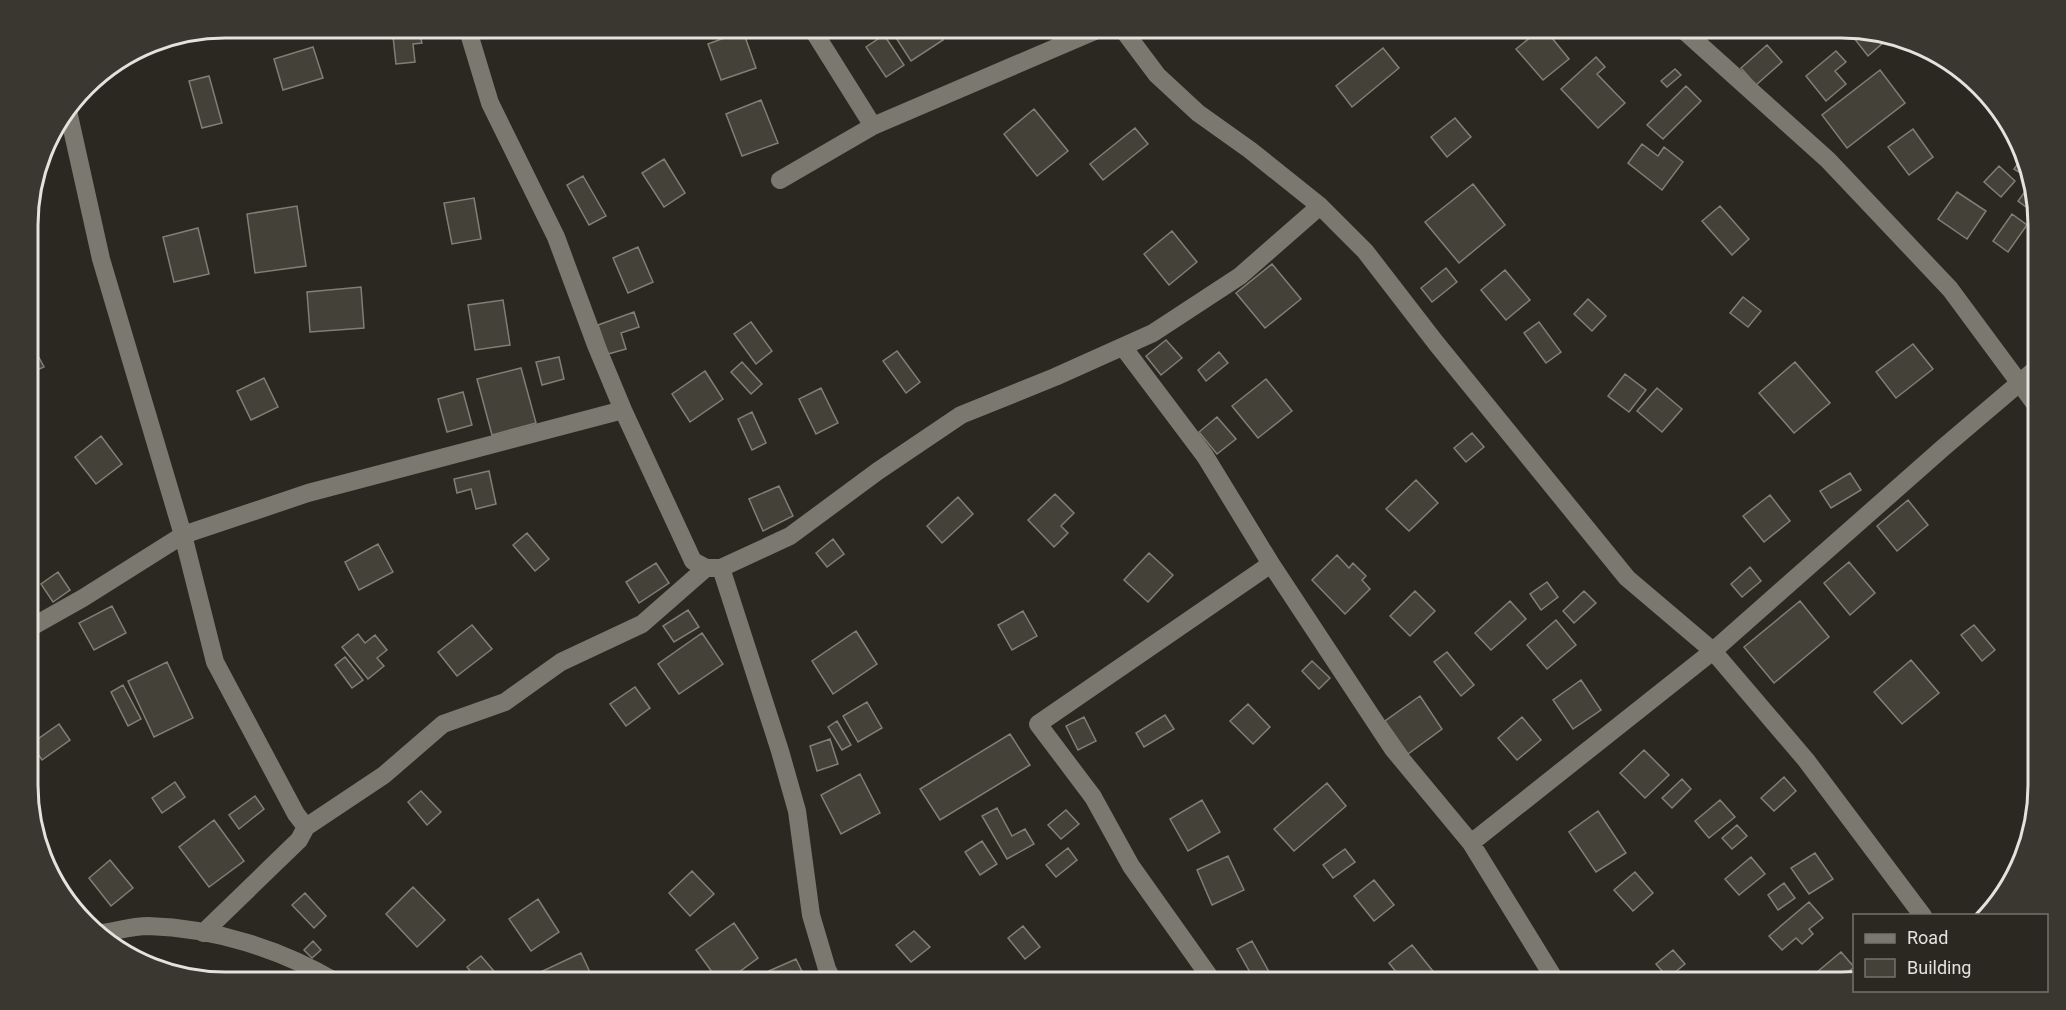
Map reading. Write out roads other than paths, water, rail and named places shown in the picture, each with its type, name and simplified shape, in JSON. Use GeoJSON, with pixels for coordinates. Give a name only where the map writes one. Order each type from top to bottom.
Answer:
{"type":"FeatureCollection","features":[{"type":"Feature","properties":{"kind":"street"},"geometry":{"type":"LineString","coordinates":[[470,38],[490,103],[556,237],[622,410],[693,561],[713,568]]}},
{"type":"Feature","properties":{"kind":"street"},"geometry":{"type":"LineString","coordinates":[[818,38],[873,126]]}},
{"type":"Feature","properties":{"kind":"street"},"geometry":{"type":"LineString","coordinates":[[780,180],[873,126],[1078,38]]}},
{"type":"Feature","properties":{"kind":"street"},"geometry":{"type":"LineString","coordinates":[[1129,38],[1157,75],[1198,113],[1250,150],[1320,206],[1365,251],[1436,343],[1627,578],[1713,651],[1806,760],[1922,914]]}},
{"type":"Feature","properties":{"kind":"street"},"geometry":{"type":"LineString","coordinates":[[1692,38],[1828,160],[1950,289],[2028,395]]}},
{"type":"Feature","properties":{"kind":"street"},"geometry":{"type":"LineString","coordinates":[[70,120],[101,260],[183,535],[215,662],[296,814],[306,828]]}},
{"type":"Feature","properties":{"kind":"street"},"geometry":{"type":"LineString","coordinates":[[203,933],[299,840],[306,828],[384,775],[443,724],[505,702],[561,662],[642,624],[713,568],[790,536],[878,471],[961,415],[1055,377],[1153,333],[1240,276],[1320,206]]}},
{"type":"Feature","properties":{"kind":"street"},"geometry":{"type":"LineString","coordinates":[[1123,346],[1205,456],[1271,564],[1393,749],[1471,843],[1550,972]]}},
{"type":"Feature","properties":{"kind":"street"},"geometry":{"type":"LineString","coordinates":[[1471,843],[1713,651],[2028,375]]}},
{"type":"Feature","properties":{"kind":"street"},"geometry":{"type":"LineString","coordinates":[[37,624],[183,535],[308,493],[622,410]]}},
{"type":"Feature","properties":{"kind":"street"},"geometry":{"type":"LineString","coordinates":[[1206,972],[1131,866],[1093,797],[1038,724],[1271,564]]}},
{"type":"Feature","properties":{"kind":"street"},"geometry":{"type":"LineString","coordinates":[[713,568],[783,761],[796,811],[811,915],[829,973]]}},
{"type":"Feature","properties":{"kind":"street"},"geometry":{"type":"LineString","coordinates":[[109,932],[146,926],[229,936],[321,973]]}}]}
